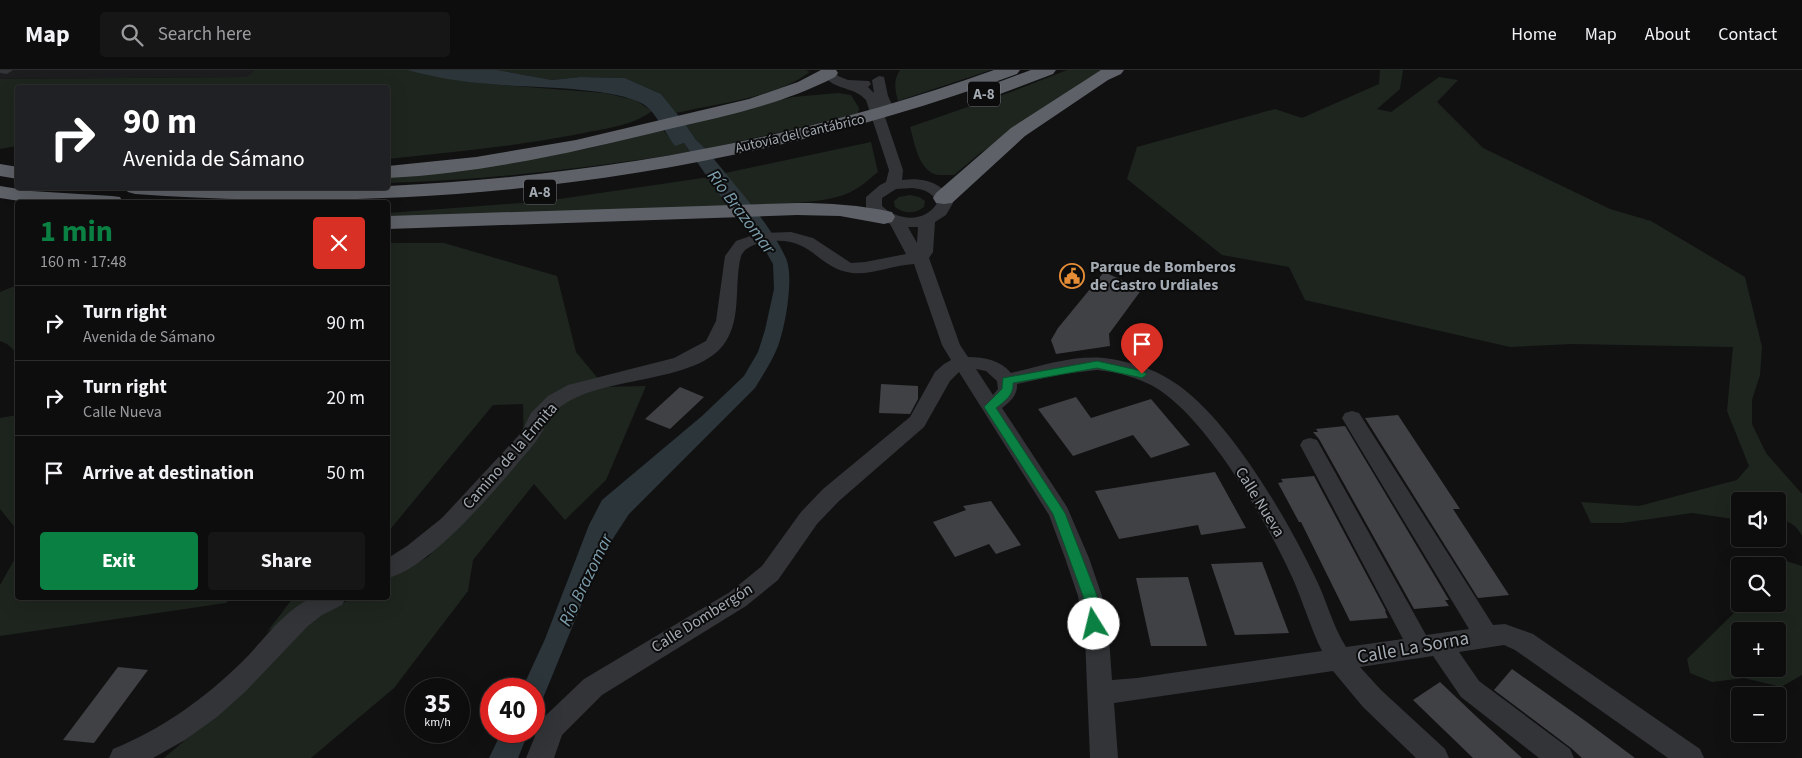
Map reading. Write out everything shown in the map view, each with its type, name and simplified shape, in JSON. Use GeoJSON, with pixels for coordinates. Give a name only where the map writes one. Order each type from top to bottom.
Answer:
{"type":"FeatureCollection","features":[{"type":"Feature","properties":{"kind":"highway","name":"Autovía del Cantábrico"},"geometry":{"type":"LineString","coordinates":[[916,111],[1010,70]]}},
{"type":"Feature","properties":{"kind":"highway","name":"Autovía del Cantábrico"},"geometry":{"type":"LineString","coordinates":[[390,205],[575,189],[846,131],[1046,70]]}},
{"type":"Feature","properties":{"kind":"highway"},"geometry":{"type":"LineString","coordinates":[[944,198],[1018,132],[1102,76],[1115,70]]}},
{"type":"Feature","properties":{"kind":"highway"},"geometry":{"type":"LineString","coordinates":[[390,172],[476,163],[576,146],[777,96],[814,82],[829,71]]}},
{"type":"Feature","properties":{"kind":"highway","name":"Autovía del Cantábrico"},"geometry":{"type":"LineString","coordinates":[[182,190],[252,193],[396,191],[507,183],[686,166]]}},
{"type":"Feature","properties":{"kind":"highway"},"geometry":{"type":"LineString","coordinates":[[0,169],[15,169]]}},
{"type":"Feature","properties":{"kind":"highway"},"geometry":{"type":"LineString","coordinates":[[0,169],[15,172]]}},
{"type":"Feature","properties":{"kind":"highway"},"geometry":{"type":"LineString","coordinates":[[0,192],[53,200]]}},
{"type":"Feature","properties":{"kind":"highway"},"geometry":{"type":"LineString","coordinates":[[31,197],[80,200]]}},
{"type":"Feature","properties":{"kind":"highway"},"geometry":{"type":"LineString","coordinates":[[390,223],[763,210],[840,210],[890,219]]}},
{"type":"Feature","properties":{"kind":"street"},"geometry":{"type":"LineString","coordinates":[[829,71],[836,80],[852,84],[867,84],[883,75]]}},
{"type":"Feature","properties":{"kind":"street"},"geometry":{"type":"LineString","coordinates":[[883,75],[882,96],[909,170],[922,184],[939,192],[944,198],[945,203],[943,209],[928,219],[908,222],[890,219]]}},
{"type":"Feature","properties":{"kind":"street"},"geometry":{"type":"LineString","coordinates":[[852,84],[865,91],[874,104],[896,170],[893,185]]}},
{"type":"Feature","properties":{"kind":"street"},"geometry":{"type":"LineString","coordinates":[[922,184],[893,185],[885,188],[874,196],[874,207],[890,219],[913,252],[920,258],[942,324],[961,363],[1059,513],[1078,558],[1090,596],[1097,638],[1104,758]]}},
{"type":"Feature","properties":{"kind":"street"},"geometry":{"type":"LineString","coordinates":[[920,258],[925,252],[925,233],[928,219]]}},
{"type":"Feature","properties":{"kind":"street","name":"Camino de la Ermita"},"geometry":{"type":"LineString","coordinates":[[390,568],[415,552],[450,524],[529,437],[538,418],[555,401],[575,390],[680,362],[696,356],[714,344],[723,327],[731,262],[736,251],[743,244],[776,235],[793,236],[807,241],[845,266],[879,266],[898,260],[920,258]]}},
{"type":"Feature","properties":{"kind":"street"},"geometry":{"type":"LineString","coordinates":[[961,363],[981,363],[993,366],[1007,380],[1008,390],[1002,398],[990,407]]}},
{"type":"Feature","properties":{"kind":"street","name":"Calle Dombergón"},"geometry":{"type":"LineString","coordinates":[[540,758],[551,728],[593,687],[738,599],[770,573],[809,518],[831,495],[917,422],[942,377],[951,368],[961,363]]}},
{"type":"Feature","properties":{"kind":"street","name":"Calle Nueva"},"geometry":{"type":"LineString","coordinates":[[1007,380],[1097,364],[1142,374],[1170,388],[1199,416],[1242,471],[1303,575],[1323,628],[1340,660],[1361,686],[1435,758]]}},
{"type":"Feature","properties":{"kind":"street"},"geometry":{"type":"LineString","coordinates":[[1352,418],[1486,636]]}},
{"type":"Feature","properties":{"kind":"street"},"geometry":{"type":"LineString","coordinates":[[1310,446],[1429,645],[1470,689],[1560,758]]}},
{"type":"Feature","properties":{"kind":"street"},"geometry":{"type":"LineString","coordinates":[[123,758],[167,737],[208,708],[251,670],[279,638],[307,612],[330,600]]}},
{"type":"Feature","properties":{"kind":"street","name":"Calle La Sorna"},"geometry":{"type":"LineString","coordinates":[[1100,693],[1123,692],[1505,634],[1524,642],[1690,758]]}},
{"type":"Feature","properties":{"kind":"shaded area"},"geometry":{"type":"Polygon","coordinates":[[[0,70],[255,70],[246,77],[0,79],[0,70]]]}},
{"type":"Feature","properties":{"kind":"shaded area"},"geometry":{"type":"Polygon","coordinates":[[[255,70],[407,70],[488,84],[604,93],[635,100],[652,111],[636,120],[619,126],[560,138],[390,159],[390,85],[15,85],[15,146],[0,149],[0,79],[246,77],[255,70]]]}},
{"type":"Feature","properties":{"kind":"shaded area"},"geometry":{"type":"Polygon","coordinates":[[[497,70],[806,70],[810,72],[796,81],[763,94],[676,113],[661,94],[625,78],[580,77],[552,80],[497,70]]]}},
{"type":"Feature","properties":{"kind":"shaded area"},"geometry":{"type":"Polygon","coordinates":[[[900,70],[991,70],[898,101],[895,85],[900,70]]]}},
{"type":"Feature","properties":{"kind":"shaded area"},"geometry":{"type":"Polygon","coordinates":[[[1067,70],[1105,70],[1087,79],[979,154],[954,175],[938,175],[926,168],[922,162],[918,155],[910,127],[1011,92],[1067,70]]]}},
{"type":"Feature","properties":{"kind":"shaded area"},"geometry":{"type":"Polygon","coordinates":[[[1380,70],[1403,70],[1400,89],[1377,109],[1391,112],[1439,77],[1458,80],[1437,102],[1483,148],[1610,209],[1651,221],[1745,277],[1762,347],[1760,375],[1752,400],[1752,424],[1766,453],[1802,494],[1802,536],[1798,529],[1786,521],[1786,492],[1731,492],[1731,519],[1692,513],[1622,523],[1591,523],[1581,502],[1639,506],[1737,480],[1749,466],[1727,411],[1733,347],[1572,344],[1510,347],[1305,300],[1289,267],[1222,255],[1127,179],[1137,147],[1275,109],[1302,118],[1379,84],[1380,70]]]}},
{"type":"Feature","properties":{"kind":"shaded area"},"geometry":{"type":"Polygon","coordinates":[[[838,93],[851,95],[859,108],[858,113],[706,149],[696,140],[686,125],[793,97],[838,93]]]}},
{"type":"Feature","properties":{"kind":"shaded area"},"geometry":{"type":"Polygon","coordinates":[[[663,130],[675,145],[684,143],[690,152],[539,172],[464,179],[390,183],[390,176],[505,163],[587,149],[663,130]]]}},
{"type":"Feature","properties":{"kind":"shaded area"},"geometry":{"type":"Polygon","coordinates":[[[871,142],[878,172],[855,190],[825,200],[750,205],[725,173],[871,142]]]}},
{"type":"Feature","properties":{"kind":"shaded area"},"geometry":{"type":"Polygon","coordinates":[[[709,177],[728,207],[390,220],[390,213],[546,201],[709,177]]]}},
{"type":"Feature","properties":{"kind":"shaded area"},"geometry":{"type":"Polygon","coordinates":[[[910,195],[925,201],[924,207],[910,212],[902,211],[895,207],[894,201],[899,197],[910,195]]]}},
{"type":"Feature","properties":{"kind":"shaded area"},"geometry":{"type":"Polygon","coordinates":[[[390,243],[444,243],[557,276],[576,352],[605,387],[646,386],[606,480],[565,520],[534,484],[473,560],[468,591],[394,688],[311,758],[164,758],[228,704],[318,616],[348,600],[390,600],[390,577],[428,557],[524,452],[523,404],[493,405],[390,530],[390,243]]]}},
{"type":"Feature","properties":{"kind":"shaded area"},"geometry":{"type":"Polygon","coordinates":[[[15,286],[15,351],[0,341],[0,292],[15,286]]]}},
{"type":"Feature","properties":{"kind":"shaded area"},"geometry":{"type":"Polygon","coordinates":[[[15,416],[15,528],[0,509],[0,418],[15,416]]]}},
{"type":"Feature","properties":{"kind":"shaded area"},"geometry":{"type":"Polygon","coordinates":[[[15,559],[15,600],[229,600],[226,603],[0,636],[0,585],[15,559]]]}},
{"type":"Feature","properties":{"kind":"shaded area"},"geometry":{"type":"Polygon","coordinates":[[[1786,561],[1802,566],[1802,675],[1781,687],[1744,678],[1712,682],[1690,673],[1687,659],[1735,612],[1786,612],[1786,561]]]}},
{"type":"Feature","properties":{"kind":"shaded area"},"geometry":{"type":"Polygon","coordinates":[[[291,600],[315,600],[267,632],[291,600]]]}},
{"type":"Feature","properties":{"kind":"water","name":"Río Brazomar"},"geometry":{"type":"Polygon","coordinates":[[[407,70],[497,70],[552,80],[580,77],[625,78],[661,94],[696,140],[706,149],[762,219],[781,248],[789,269],[788,300],[784,323],[778,346],[769,365],[755,388],[629,514],[601,557],[545,693],[545,678],[527,678],[545,639],[589,525],[602,500],[702,416],[744,376],[758,352],[765,330],[774,289],[773,264],[765,250],[728,207],[684,143],[675,146],[656,117],[643,104],[629,98],[590,91],[468,82],[407,70]]]}},
{"type":"Feature","properties":{"kind":"water"},"geometry":{"type":"Polygon","coordinates":[[[496,743],[524,743],[518,758],[489,758],[496,743]]]}},
{"type":"Feature","properties":{"kind":"building"},"geometry":{"type":"Polygon","coordinates":[[[1104,272],[1142,289],[1109,334],[1110,346],[1056,354],[1051,340],[1058,328],[1104,272]]]}},
{"type":"Feature","properties":{"kind":"building"},"geometry":{"type":"Polygon","coordinates":[[[881,384],[918,386],[918,399],[910,414],[879,413],[881,384]]]}},
{"type":"Feature","properties":{"kind":"building"},"geometry":{"type":"Polygon","coordinates":[[[680,387],[704,397],[670,429],[645,419],[680,387]]]}},
{"type":"Feature","properties":{"kind":"building"},"geometry":{"type":"Polygon","coordinates":[[[1076,397],[1091,418],[1151,399],[1190,445],[1151,458],[1133,435],[1073,456],[1038,409],[1076,397]]]}},
{"type":"Feature","properties":{"kind":"building"},"geometry":{"type":"Polygon","coordinates":[[[1398,415],[1460,509],[1453,509],[1509,595],[1478,598],[1365,418],[1398,415]]]}},
{"type":"Feature","properties":{"kind":"building"},"geometry":{"type":"Polygon","coordinates":[[[1345,426],[1449,600],[1445,600],[1449,606],[1414,609],[1319,439],[1313,432],[1318,432],[1316,429],[1345,426]]]}},
{"type":"Feature","properties":{"kind":"building"},"geometry":{"type":"Polygon","coordinates":[[[1215,472],[1246,528],[1201,535],[1198,525],[1119,539],[1095,491],[1215,472]]]}},
{"type":"Feature","properties":{"kind":"building"},"geometry":{"type":"Polygon","coordinates":[[[1314,476],[1388,618],[1350,621],[1301,522],[1299,522],[1278,483],[1283,482],[1281,479],[1314,476]]]}},
{"type":"Feature","properties":{"kind":"building"},"geometry":{"type":"Polygon","coordinates":[[[991,501],[1021,545],[996,554],[989,544],[955,557],[933,522],[966,510],[963,506],[991,501]]]}},
{"type":"Feature","properties":{"kind":"building"},"geometry":{"type":"Polygon","coordinates":[[[1262,562],[1289,633],[1235,635],[1211,564],[1262,562]]]}},
{"type":"Feature","properties":{"kind":"building"},"geometry":{"type":"Polygon","coordinates":[[[1188,577],[1207,646],[1151,646],[1136,578],[1188,577]]]}},
{"type":"Feature","properties":{"kind":"building"},"geometry":{"type":"Polygon","coordinates":[[[118,667],[148,670],[94,743],[63,740],[118,667]]]}},
{"type":"Feature","properties":{"kind":"building"},"geometry":{"type":"Polygon","coordinates":[[[1512,669],[1635,758],[1582,758],[1494,690],[1512,669]]]}},
{"type":"Feature","properties":{"kind":"building"},"geometry":{"type":"Polygon","coordinates":[[[1440,682],[1522,758],[1473,758],[1413,700],[1440,682]]]}},
{"type":"Feature","properties":{"kind":"place","name":"Parque de Bomberos de Castro Urdiales"},"geometry":{"type":"Point","coordinates":[1072,276]}},
{"type":"Feature","properties":{"kind":"route"},"geometry":{"type":"LineString","coordinates":[[1094,624],[1090,596],[1078,558],[1059,513],[990,407],[1002,398],[1008,390],[1007,380],[1070,367],[1097,364],[1142,374]]}}]}
